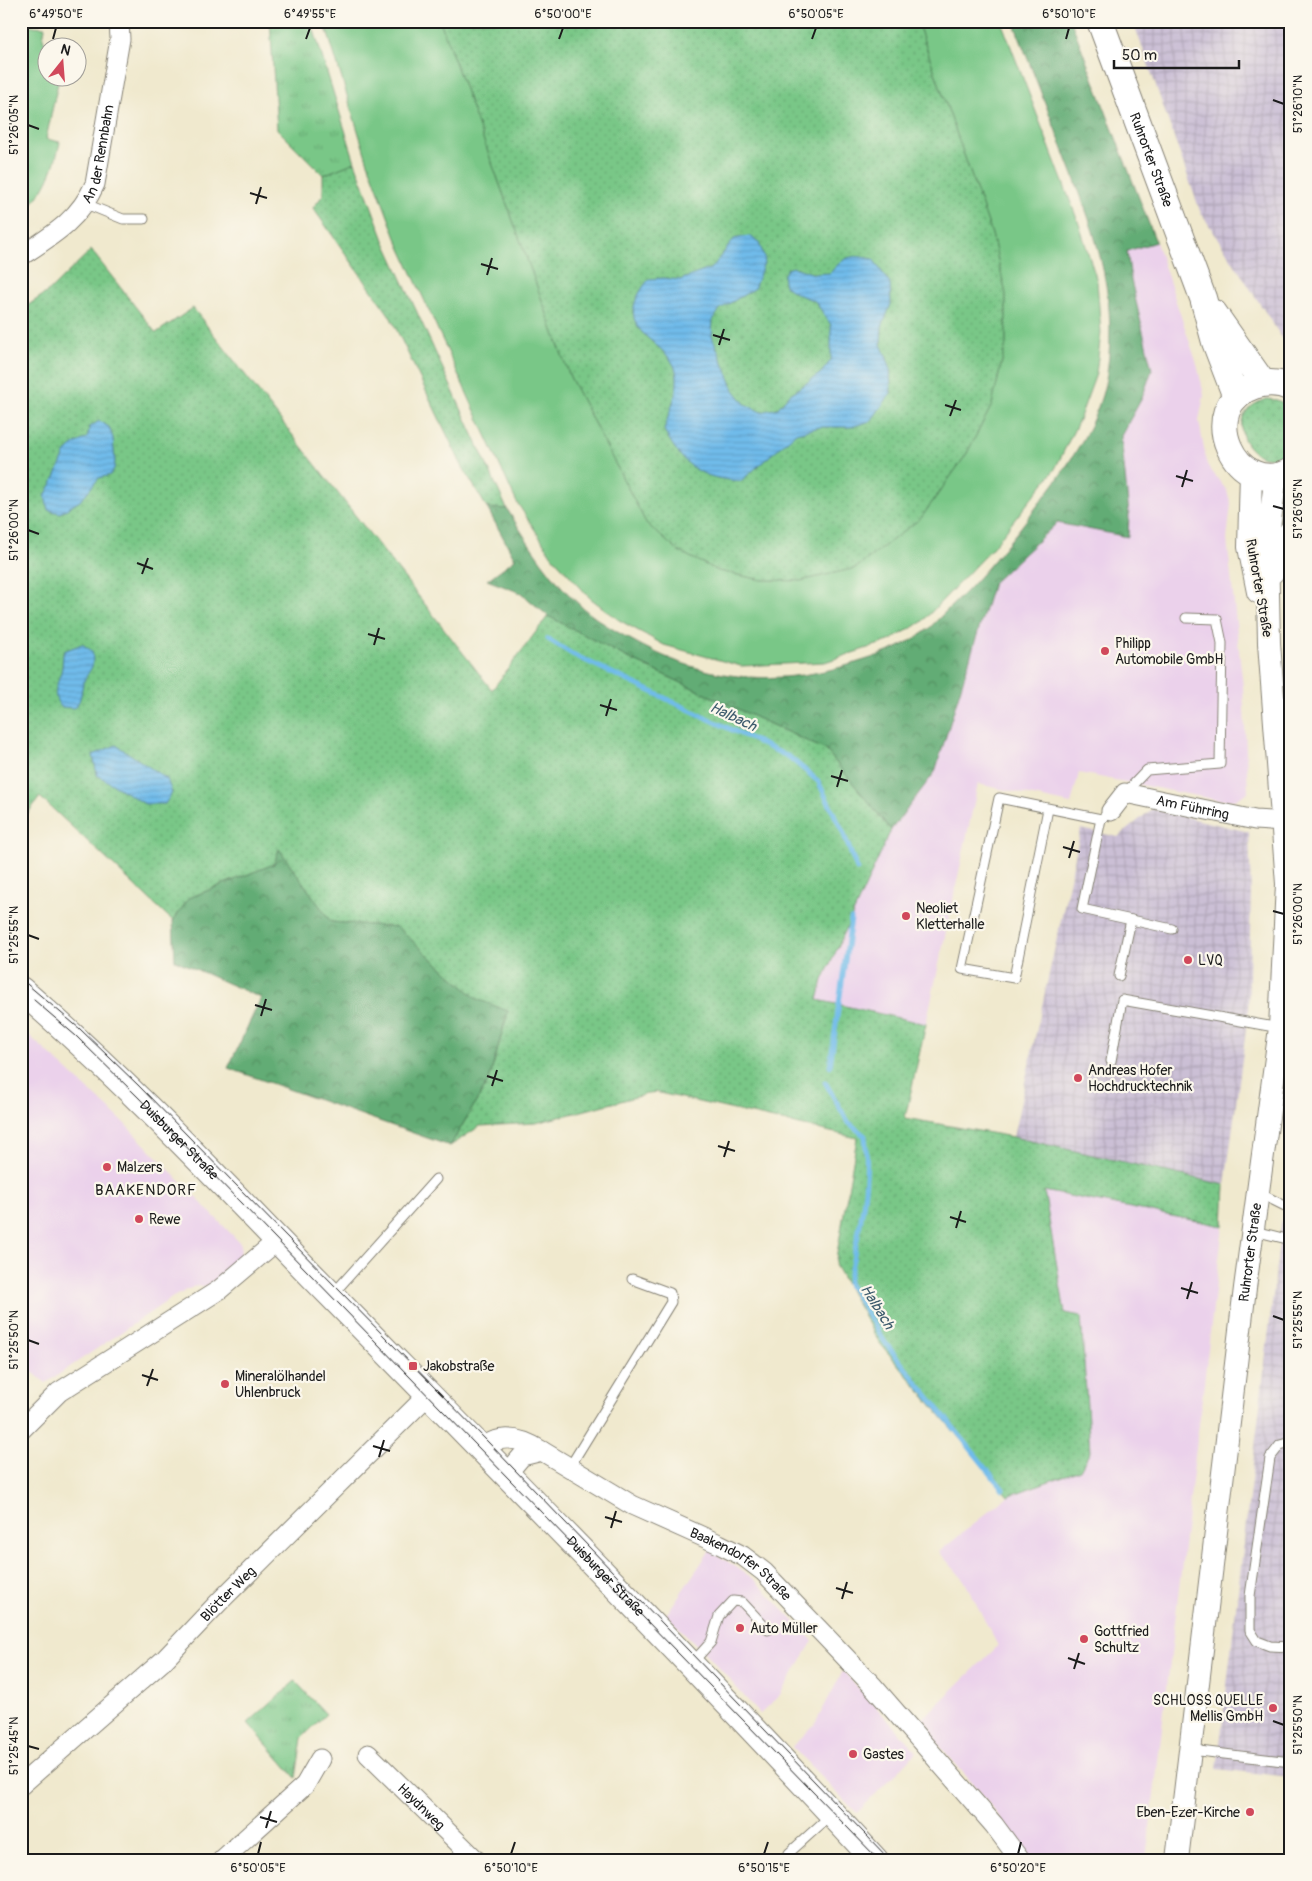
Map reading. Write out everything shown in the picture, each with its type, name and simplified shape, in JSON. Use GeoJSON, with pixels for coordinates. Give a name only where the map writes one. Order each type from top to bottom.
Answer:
{"type":"FeatureCollection","features":[{"type":"Feature","properties":{"kind":"main road","name":"Ruhrorter Straße"},"geometry":{"type":"LineString","coordinates":[[1100,21],[1202,298],[1215,342],[1236,397]]}},
{"type":"Feature","properties":{"kind":"main road","name":"Ruhrorter Straße"},"geometry":{"type":"LineString","coordinates":[[1202,298],[1263,383]]}},
{"type":"Feature","properties":{"kind":"main road"},"geometry":{"type":"LineString","coordinates":[[1273,473],[1239,464],[1230,452],[1225,438],[1224,424],[1228,410],[1236,397],[1249,388],[1263,383],[1276,383],[1291,388]]}},
{"type":"Feature","properties":{"kind":"main road","name":"Duisburger Straße"},"geometry":{"type":"LineString","coordinates":[[21,990],[76,1037],[278,1240],[690,1665],[875,1860]]}},
{"type":"Feature","properties":{"kind":"street","name":"An der Rennbahn"},"geometry":{"type":"LineString","coordinates":[[21,256],[62,229],[86,204],[95,184],[120,39],[119,21]]}},
{"type":"Feature","properties":{"kind":"street","name":"Ruhrorter Straße"},"geometry":{"type":"LineString","coordinates":[[1177,1860],[1207,1600],[1280,1028],[1287,884],[1284,822],[1269,643],[1267,543],[1273,473]]}},
{"type":"Feature","properties":{"kind":"street","name":"Ruhrorter Straße"},"geometry":{"type":"LineString","coordinates":[[1269,643],[1249,547],[1273,473]]}},
{"type":"Feature","properties":{"kind":"street","name":"Ruhrorter Straße"},"geometry":{"type":"LineString","coordinates":[[1269,582],[1285,538],[1291,530]]}},
{"type":"Feature","properties":{"kind":"street"},"geometry":{"type":"LineString","coordinates":[[1106,815],[1125,794]]}},
{"type":"Feature","properties":{"kind":"street","name":"Am Führring"},"geometry":{"type":"LineString","coordinates":[[1125,794],[1255,820],[1284,822]]}},
{"type":"Feature","properties":{"kind":"street"},"geometry":{"type":"LineString","coordinates":[[21,1430],[59,1392],[219,1290],[278,1240]]}},
{"type":"Feature","properties":{"kind":"street","name":"Blötter Weg"},"geometry":{"type":"LineString","coordinates":[[21,1785],[164,1660],[220,1601],[429,1394]]}},
{"type":"Feature","properties":{"kind":"street","name":"Baakendorfer Straße"},"geometry":{"type":"LineString","coordinates":[[481,1448],[501,1438],[528,1442],[632,1506],[743,1556],[764,1572],[872,1685],[994,1825],[1020,1860]]}},
{"type":"Feature","properties":{"kind":"street"},"geometry":{"type":"LineString","coordinates":[[506,1475],[522,1456],[542,1451]]}},
{"type":"Feature","properties":{"kind":"street","name":"Haydnweg"},"geometry":{"type":"LineString","coordinates":[[368,1754],[476,1860]]}},
{"type":"Feature","properties":{"kind":"street"},"geometry":{"type":"LineString","coordinates":[[222,1860],[305,1785],[320,1759]]}},
{"type":"Feature","properties":{"kind":"lane"},"geometry":{"type":"LineString","coordinates":[[86,204],[124,218],[144,219]]}},
{"type":"Feature","properties":{"kind":"lane"},"geometry":{"type":"LineString","coordinates":[[1125,794],[1147,770],[1220,764],[1222,643],[1217,618],[1186,618]]}},
{"type":"Feature","properties":{"kind":"lane"},"geometry":{"type":"LineString","coordinates":[[1048,808],[1014,978],[962,969],[999,798],[1048,808],[1106,815],[1082,909],[1172,929]]}},
{"type":"Feature","properties":{"kind":"lane"},"geometry":{"type":"LineString","coordinates":[[1119,976],[1131,920]]}},
{"type":"Feature","properties":{"kind":"lane"},"geometry":{"type":"LineString","coordinates":[[1111,1061],[1122,1000],[1280,1028]]}},
{"type":"Feature","properties":{"kind":"lane"},"geometry":{"type":"LineString","coordinates":[[331,1295],[436,1179]]}},
{"type":"Feature","properties":{"kind":"lane"},"geometry":{"type":"LineString","coordinates":[[1257,1212],[1291,1209]]}},
{"type":"Feature","properties":{"kind":"lane"},"geometry":{"type":"LineString","coordinates":[[1257,1212],[1291,1240]]}},
{"type":"Feature","properties":{"kind":"lane"},"geometry":{"type":"LineString","coordinates":[[569,1468],[671,1302],[670,1292],[632,1279]]}},
{"type":"Feature","properties":{"kind":"lane"},"geometry":{"type":"LineString","coordinates":[[1291,1442],[1280,1445],[1270,1458],[1250,1596],[1250,1630],[1257,1641],[1270,1646],[1291,1647]]}},
{"type":"Feature","properties":{"kind":"lane"},"geometry":{"type":"LineString","coordinates":[[690,1665],[711,1642],[719,1616],[733,1601],[742,1602],[768,1630]]}},
{"type":"Feature","properties":{"kind":"lane"},"geometry":{"type":"LineString","coordinates":[[1191,1750],[1291,1762]]}},
{"type":"Feature","properties":{"kind":"lane"},"geometry":{"type":"LineString","coordinates":[[787,1860],[789,1853],[833,1814]]}},
{"type":"Feature","properties":{"kind":"shaded area"},"geometry":{"type":"Polygon","coordinates":[[[1133,21],[1291,21],[1291,348],[1284,341],[1200,211],[1133,21]]]}},
{"type":"Feature","properties":{"kind":"shaded area"},"geometry":{"type":"Polygon","coordinates":[[[1156,242],[1197,364],[1204,395],[1199,421],[1207,465],[1227,491],[1231,504],[1227,539],[1243,687],[1248,792],[1235,800],[1218,800],[1079,773],[1071,804],[978,784],[926,1024],[818,1000],[823,980],[891,830],[935,772],[993,583],[1057,523],[1127,537],[1129,514],[1121,436],[1142,398],[1127,251],[1156,242]]]}},
{"type":"Feature","properties":{"kind":"shaded area"},"geometry":{"type":"Polygon","coordinates":[[[1152,809],[1249,832],[1251,894],[1248,1015],[1225,1185],[1013,1137],[1081,829],[1118,837],[1152,809]]]}},
{"type":"Feature","properties":{"kind":"shaded area"},"geometry":{"type":"Polygon","coordinates":[[[21,1028],[121,1120],[241,1244],[240,1258],[207,1287],[197,1285],[173,1297],[46,1383],[21,1363],[21,1028]]]}},
{"type":"Feature","properties":{"kind":"shaded area"},"geometry":{"type":"Polygon","coordinates":[[[1291,1142],[1291,1777],[1217,1769],[1291,1142]]]}},
{"type":"Feature","properties":{"kind":"shaded area"},"geometry":{"type":"Polygon","coordinates":[[[1044,1191],[1223,1226],[1146,1860],[1032,1860],[981,1793],[919,1722],[998,1646],[964,1580],[939,1552],[1008,1496],[1080,1470],[1065,1313],[1044,1191]]]}},
{"type":"Feature","properties":{"kind":"shaded area","name":"Auto Müller"},"geometry":{"type":"Polygon","coordinates":[[[710,1550],[754,1579],[813,1641],[779,1696],[760,1714],[711,1659],[666,1615],[710,1550]]]}},
{"type":"Feature","properties":{"kind":"shaded area"},"geometry":{"type":"Polygon","coordinates":[[[843,1671],[917,1752],[857,1813],[792,1747],[815,1724],[843,1671]]]}},
{"type":"Feature","properties":{"kind":"green space"},"geometry":{"type":"Polygon","coordinates":[[[270,21],[311,21],[355,162],[323,175],[277,129],[270,21]]]}},
{"type":"Feature","properties":{"kind":"green space"},"geometry":{"type":"Polygon","coordinates":[[[324,21],[440,21],[570,377],[646,523],[678,551],[718,571],[762,580],[801,581],[856,568],[921,518],[966,455],[992,405],[1006,344],[1006,294],[992,234],[917,21],[1001,21],[1079,224],[1097,281],[1101,333],[1096,374],[1079,420],[1055,469],[992,548],[922,622],[889,641],[825,662],[741,666],[664,645],[619,620],[590,598],[552,556],[516,501],[396,238],[367,160],[324,21]]]}},
{"type":"Feature","properties":{"kind":"green space"},"geometry":{"type":"Polygon","coordinates":[[[440,21],[917,21],[992,234],[1006,294],[1006,344],[992,405],[966,455],[921,518],[856,568],[801,581],[762,580],[718,571],[678,551],[646,523],[570,377],[440,21]]]}},
{"type":"Feature","properties":{"kind":"green space"},"geometry":{"type":"Polygon","coordinates":[[[1013,21],[1071,21],[1156,242],[1127,251],[1131,280],[1152,370],[1142,398],[1121,436],[1129,514],[1128,537],[1057,523],[993,583],[935,772],[891,830],[826,750],[626,657],[548,616],[521,593],[487,580],[515,559],[487,508],[507,509],[551,574],[571,597],[589,613],[637,643],[690,666],[744,677],[771,678],[826,671],[880,655],[912,640],[931,627],[995,559],[1061,474],[1085,436],[1095,415],[1107,373],[1110,342],[1109,313],[1106,285],[1093,231],[1013,21]]]}},
{"type":"Feature","properties":{"kind":"green space"},"geometry":{"type":"Polygon","coordinates":[[[21,25],[45,27],[43,38],[38,38],[38,88],[57,88],[46,139],[60,142],[55,162],[47,181],[36,198],[21,213],[21,25]]]}},
{"type":"Feature","properties":{"kind":"green space"},"geometry":{"type":"Polygon","coordinates":[[[355,162],[384,240],[507,509],[487,508],[461,464],[390,316],[313,208],[323,195],[323,175],[355,162]]]}},
{"type":"Feature","properties":{"kind":"green space"},"geometry":{"type":"Polygon","coordinates":[[[91,250],[156,333],[193,308],[492,690],[548,616],[626,657],[826,750],[891,830],[823,980],[818,1000],[926,1024],[905,1118],[1013,1137],[1225,1185],[1223,1226],[1044,1191],[1065,1313],[1081,1316],[1090,1452],[1080,1470],[1008,1496],[879,1342],[835,1265],[857,1138],[655,1092],[536,1123],[480,1126],[450,1146],[489,1080],[508,1012],[477,999],[397,927],[331,922],[279,849],[274,864],[189,898],[173,921],[40,797],[21,822],[21,310],[49,291],[91,250]]]}},
{"type":"Feature","properties":{"kind":"green space"},"geometry":{"type":"Polygon","coordinates":[[[1267,399],[1277,400],[1291,407],[1291,449],[1278,457],[1265,457],[1254,452],[1246,442],[1242,430],[1243,418],[1251,407],[1267,399]]]}},
{"type":"Feature","properties":{"kind":"green space"},"geometry":{"type":"Polygon","coordinates":[[[279,849],[331,922],[397,927],[477,999],[508,1011],[489,1080],[450,1146],[228,1068],[261,998],[175,960],[173,921],[189,898],[274,864],[279,849]]]}},
{"type":"Feature","properties":{"kind":"green space"},"geometry":{"type":"Polygon","coordinates":[[[295,1681],[326,1714],[302,1738],[296,1778],[248,1723],[295,1681]]]}},
{"type":"Feature","properties":{"kind":"water"},"geometry":{"type":"Polygon","coordinates":[[[749,236],[759,242],[765,260],[754,289],[720,309],[713,320],[712,336],[734,390],[745,404],[761,412],[778,408],[789,395],[821,373],[831,360],[831,325],[815,301],[797,294],[785,286],[783,276],[787,269],[794,267],[814,274],[830,273],[844,260],[853,257],[873,259],[890,284],[891,304],[882,327],[881,344],[890,366],[891,393],[871,421],[851,427],[820,427],[796,433],[741,481],[727,480],[704,473],[694,468],[678,453],[664,430],[676,391],[677,378],[674,365],[666,354],[637,325],[633,313],[637,298],[649,279],[680,280],[712,268],[734,239],[749,236]]]}},
{"type":"Feature","properties":{"kind":"water"},"geometry":{"type":"Polygon","coordinates":[[[99,421],[109,427],[113,438],[114,469],[110,475],[99,478],[80,501],[60,513],[48,510],[45,496],[66,453],[73,445],[87,438],[90,427],[99,421]]]}},
{"type":"Feature","properties":{"kind":"water"},"geometry":{"type":"Polygon","coordinates":[[[82,644],[92,651],[91,668],[84,681],[77,705],[74,708],[61,707],[56,697],[56,687],[62,667],[64,651],[82,644]]]}},
{"type":"Feature","properties":{"kind":"water"},"geometry":{"type":"Polygon","coordinates":[[[116,745],[167,779],[172,793],[165,804],[145,804],[97,775],[93,755],[116,745]]]}},
{"type":"Feature","properties":{"kind":"waterway","name":"Halbach"},"geometry":{"type":"LineString","coordinates":[[548,639],[572,654],[789,757],[818,781],[843,832],[857,869]]}},
{"type":"Feature","properties":{"kind":"waterway","name":"Halbach"},"geometry":{"type":"LineString","coordinates":[[830,1066],[851,919]]}},
{"type":"Feature","properties":{"kind":"waterway","name":"Halbach"},"geometry":{"type":"LineString","coordinates":[[825,1082],[848,1122],[865,1136],[865,1191],[848,1283],[886,1344],[1003,1489]]}},
{"type":"Feature","properties":{"kind":"tram line"},"geometry":{"type":"LineString","coordinates":[[21,979],[80,1029],[138,1085],[488,1442],[890,1860]]}},
{"type":"Feature","properties":{"kind":"tram line"},"geometry":{"type":"LineString","coordinates":[[34,1000],[76,1036],[139,1098],[879,1860]]}},
{"type":"Feature","properties":{"kind":"place","name":"Philipp Automobile GmbH"},"geometry":{"type":"Point","coordinates":[1105,651]}},
{"type":"Feature","properties":{"kind":"place","name":"Neoliet Kletterhalle"},"geometry":{"type":"Point","coordinates":[906,916]}},
{"type":"Feature","properties":{"kind":"place","name":"LVQ"},"geometry":{"type":"Point","coordinates":[1188,960]}},
{"type":"Feature","properties":{"kind":"place","name":"Andreas Hofer Hochdrucktechnik"},"geometry":{"type":"Point","coordinates":[1078,1078]}},
{"type":"Feature","properties":{"kind":"place","name":"Malzers"},"geometry":{"type":"Point","coordinates":[107,1167]}},
{"type":"Feature","properties":{"kind":"place","name":"Rewe"},"geometry":{"type":"Point","coordinates":[139,1219]}},
{"type":"Feature","properties":{"kind":"place","name":"Jakobstraße"},"geometry":{"type":"Point","coordinates":[413,1366]}},
{"type":"Feature","properties":{"kind":"place","name":"Mineralölhandel Uhlenbruck"},"geometry":{"type":"Point","coordinates":[225,1384]}},
{"type":"Feature","properties":{"kind":"place","name":"Auto Müller"},"geometry":{"type":"Point","coordinates":[740,1628]}},
{"type":"Feature","properties":{"kind":"place","name":"Gottfried Schultz"},"geometry":{"type":"Point","coordinates":[1084,1639]}},
{"type":"Feature","properties":{"kind":"place","name":"SCHLOSS QUELLE Mellis GmbH"},"geometry":{"type":"Point","coordinates":[1273,1708]}},
{"type":"Feature","properties":{"kind":"place","name":"Gastes"},"geometry":{"type":"Point","coordinates":[853,1754]}},
{"type":"Feature","properties":{"kind":"place","name":"Eben-Ezer-Kirche"},"geometry":{"type":"Point","coordinates":[1250,1812]}},
{"type":"Feature","properties":{"kind":"district","name":"BAAKENDORF"},"geometry":{"type":"Point","coordinates":[146,1190]}}]}
